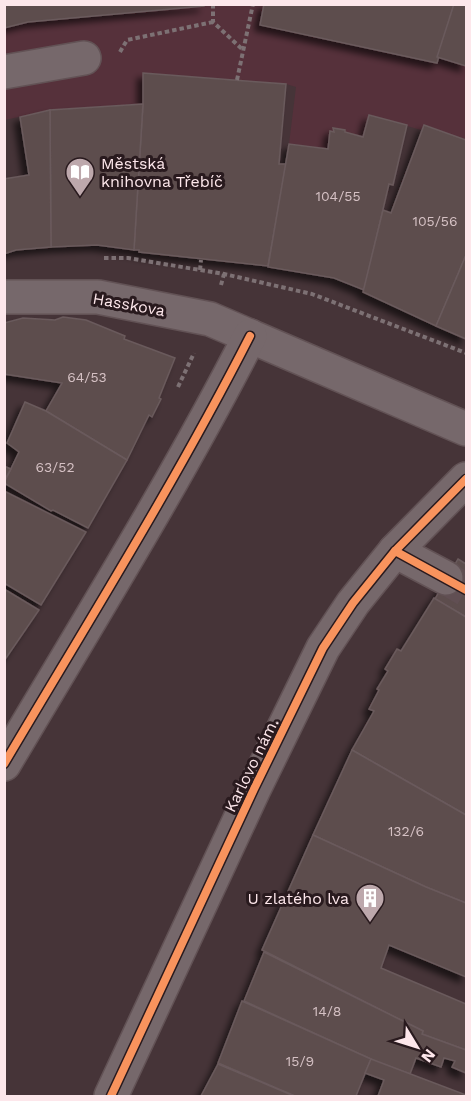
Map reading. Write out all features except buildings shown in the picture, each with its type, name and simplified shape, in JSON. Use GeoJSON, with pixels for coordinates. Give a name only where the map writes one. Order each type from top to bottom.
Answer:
{"type":"FeatureCollection","features":[{"type":"Feature","properties":{"kind":"street"},"geometry":{"type":"LineString","coordinates":[[4,72],[84,58]]}},
{"type":"Feature","properties":{"kind":"street","name":"Hasskova"},"geometry":{"type":"LineString","coordinates":[[4,297],[98,297],[210,319],[250,336]]}},
{"type":"Feature","properties":{"kind":"street"},"geometry":{"type":"LineString","coordinates":[[4,764],[153,513],[250,336],[466,429]]}},
{"type":"Feature","properties":{"kind":"street","name":"Karlovo nám."},"geometry":{"type":"LineString","coordinates":[[111,1096],[254,789],[323,648],[353,603],[395,551],[466,479]]}},
{"type":"Feature","properties":{"kind":"street"},"geometry":{"type":"LineString","coordinates":[[395,551],[446,578]]}},
{"type":"Feature","properties":{"kind":"path"},"geometry":{"type":"LineString","coordinates":[[213,4],[213,22],[243,50]]}},
{"type":"Feature","properties":{"kind":"path"},"geometry":{"type":"LineString","coordinates":[[237,80],[253,4]]}},
{"type":"Feature","properties":{"kind":"path"},"geometry":{"type":"LineString","coordinates":[[201,260],[200,270],[312,294],[466,353]]}},
{"type":"Feature","properties":{"kind":"shaded area"},"geometry":{"type":"Polygon","coordinates":[[[4,5],[466,5],[466,140],[424,125],[421,130],[369,115],[363,137],[334,128],[334,132],[330,131],[328,149],[289,144],[296,87],[286,84],[143,73],[143,104],[50,110],[5,120],[4,5]]]}},
{"type":"Feature","properties":{"kind":"tunnel"},"geometry":{"type":"LineString","coordinates":[[446,578],[466,590]]}},
{"type":"Feature","properties":{"kind":"cycle path"},"geometry":{"type":"LineString","coordinates":[[4,764],[161,499],[250,336]]}},
{"type":"Feature","properties":{"kind":"cycle path"},"geometry":{"type":"LineString","coordinates":[[111,1096],[254,789],[323,648],[353,603],[395,551],[466,479]]}},
{"type":"Feature","properties":{"kind":"cycle path"},"geometry":{"type":"LineString","coordinates":[[395,551],[466,590]]}},
{"type":"Feature","properties":{"kind":"place","name":"Městská knihovna Třebíč"},"geometry":{"type":"Point","coordinates":[80,198]}},
{"type":"Feature","properties":{"kind":"place","name":"U zlatého lva"},"geometry":{"type":"Point","coordinates":[370,924]}}]}
